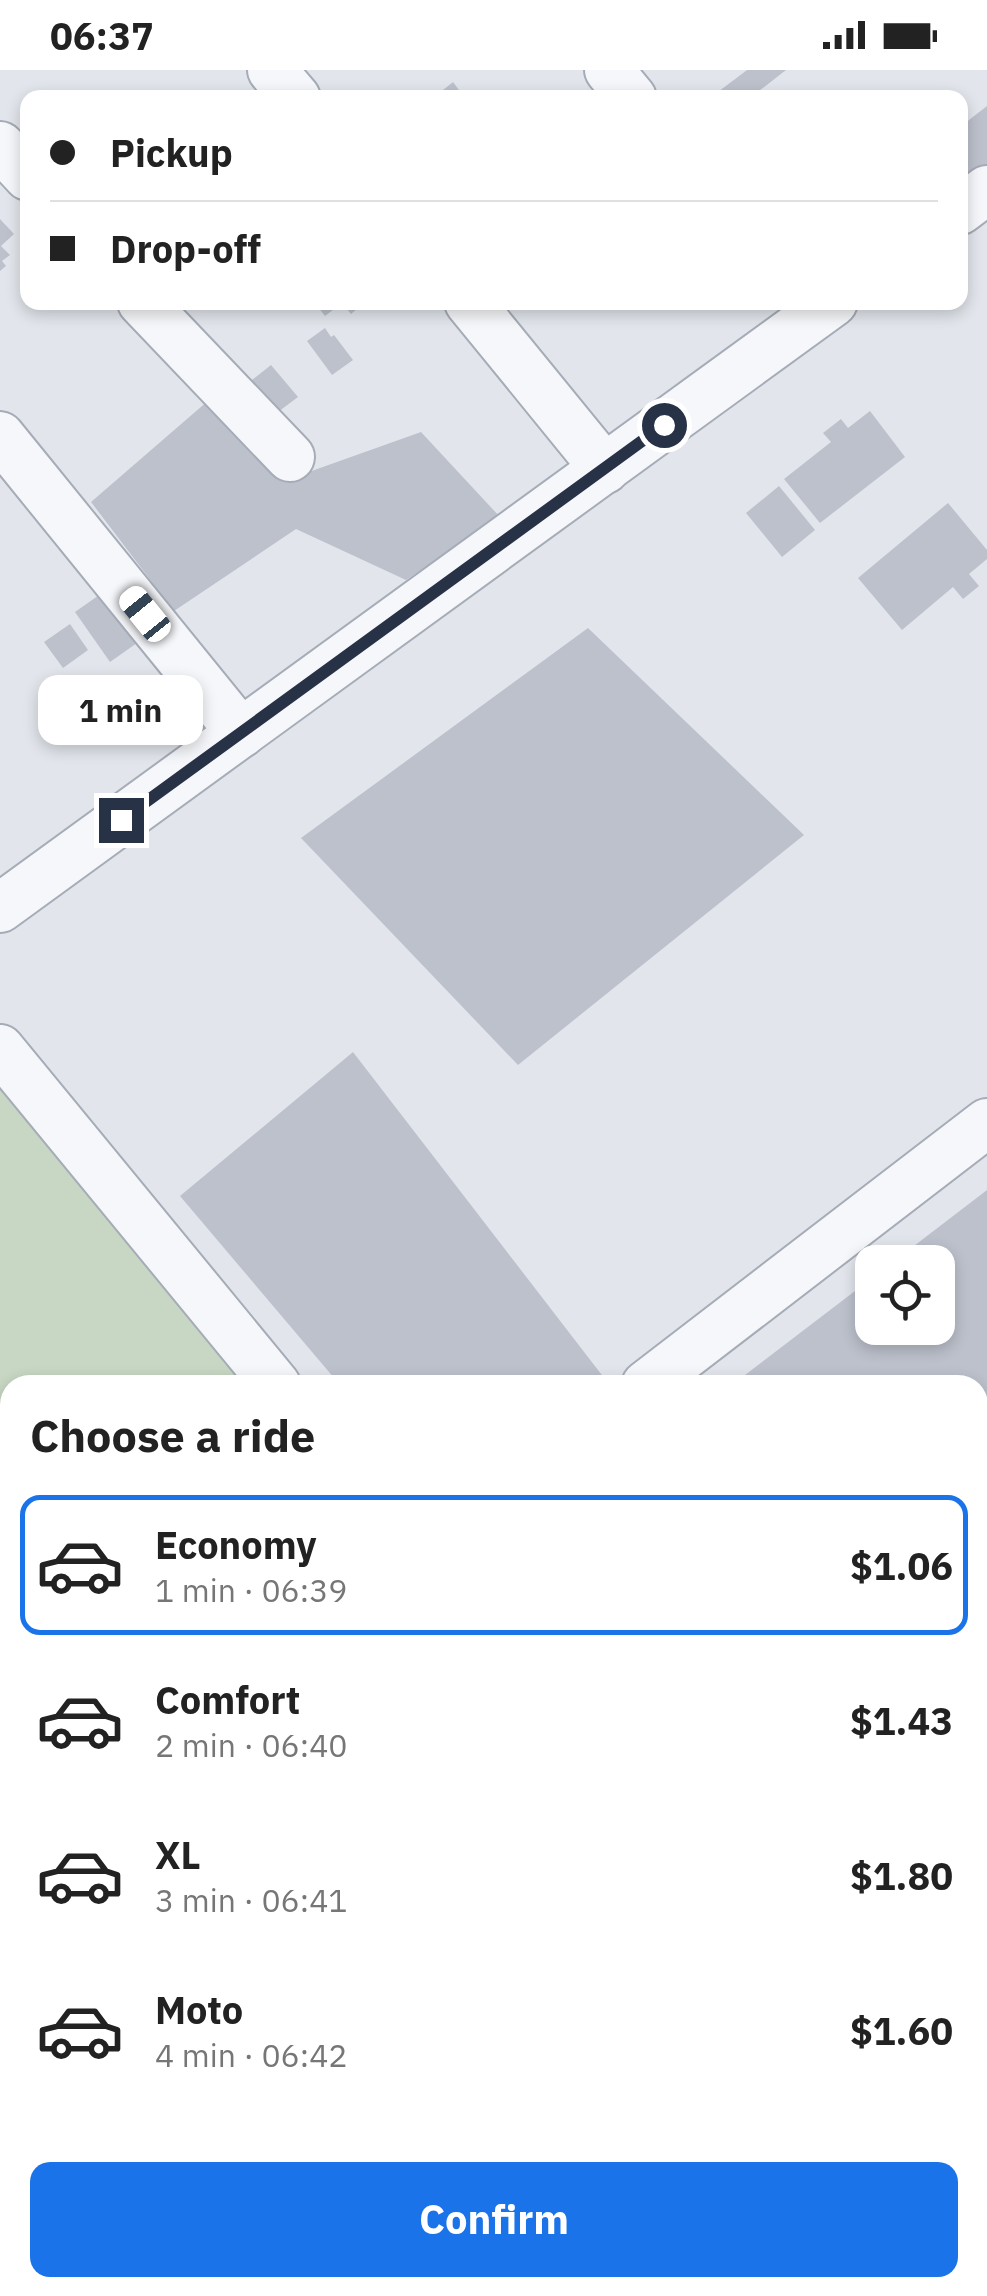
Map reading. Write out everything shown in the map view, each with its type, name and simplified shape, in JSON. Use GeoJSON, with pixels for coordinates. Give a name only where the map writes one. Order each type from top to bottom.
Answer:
{"type":"FeatureCollection","features":[{"type":"Feature","properties":{"kind":"street"},"geometry":{"type":"LineString","coordinates":[[272,70],[289,90]]}},
{"type":"Feature","properties":{"kind":"street"},"geometry":{"type":"LineString","coordinates":[[609,70],[625,90]]}},
{"type":"Feature","properties":{"kind":"street"},"geometry":{"type":"LineString","coordinates":[[0,146],[20,167]]}},
{"type":"Feature","properties":{"kind":"street"},"geometry":{"type":"LineString","coordinates":[[150,310],[290,457]]}},
{"type":"Feature","properties":{"kind":"street"},"geometry":{"type":"LineString","coordinates":[[476,310],[604,468]]}},
{"type":"Feature","properties":{"kind":"street"},"geometry":{"type":"LineString","coordinates":[[0,908],[604,468],[811,310]]}},
{"type":"Feature","properties":{"kind":"street"},"geometry":{"type":"LineString","coordinates":[[0,436],[242,733]]}},
{"type":"Feature","properties":{"kind":"street"},"geometry":{"type":"LineString","coordinates":[[0,1049],[268,1375]]}},
{"type":"Feature","properties":{"kind":"street"},"geometry":{"type":"LineString","coordinates":[[659,1375],[987,1123]]}},
{"type":"Feature","properties":{"kind":"green space"},"geometry":{"type":"Polygon","coordinates":[[[0,1057],[267,1375],[0,1375],[0,1057]]]}},
{"type":"Feature","properties":{"kind":"building"},"geometry":{"type":"Polygon","coordinates":[[[747,70],[786,70],[760,90],[721,90],[747,70]]]}},
{"type":"Feature","properties":{"kind":"building"},"geometry":{"type":"Polygon","coordinates":[[[453,82],[459,90],[443,90],[453,82]]]}},
{"type":"Feature","properties":{"kind":"building"},"geometry":{"type":"Polygon","coordinates":[[[987,106],[987,173],[968,187],[968,121],[987,106]]]}},
{"type":"Feature","properties":{"kind":"building"},"geometry":{"type":"Polygon","coordinates":[[[0,219],[14,234],[1,246],[10,255],[2,261],[6,266],[0,271],[0,219]]]}},
{"type":"Feature","properties":{"kind":"building"},"geometry":{"type":"Polygon","coordinates":[[[325,328],[353,360],[332,375],[307,341],[325,328]]]}},
{"type":"Feature","properties":{"kind":"building"},"geometry":{"type":"Polygon","coordinates":[[[271,365],[298,397],[278,412],[252,380],[271,365]]]}},
{"type":"Feature","properties":{"kind":"building"},"geometry":{"type":"Polygon","coordinates":[[[217,393],[292,478],[421,432],[500,517],[406,580],[296,529],[174,611],[91,502],[217,393]]]}},
{"type":"Feature","properties":{"kind":"building"},"geometry":{"type":"Polygon","coordinates":[[[870,411],[905,457],[820,523],[784,479],[831,442],[823,433],[841,419],[848,428],[870,411]]]}},
{"type":"Feature","properties":{"kind":"building"},"geometry":{"type":"Polygon","coordinates":[[[779,486],[815,530],[782,557],[746,513],[779,486]]]}},
{"type":"Feature","properties":{"kind":"building"},"geometry":{"type":"Polygon","coordinates":[[[948,503],[987,550],[987,559],[969,574],[979,586],[963,599],[953,587],[902,630],[858,578],[948,503]]]}},
{"type":"Feature","properties":{"kind":"building"},"geometry":{"type":"Polygon","coordinates":[[[102,593],[137,643],[110,662],[75,612],[102,593]]]}},
{"type":"Feature","properties":{"kind":"building"},"geometry":{"type":"Polygon","coordinates":[[[70,624],[88,650],[63,668],[44,642],[70,624]]]}},
{"type":"Feature","properties":{"kind":"building"},"geometry":{"type":"Polygon","coordinates":[[[588,628],[804,835],[518,1065],[301,838],[588,628]]]}},
{"type":"Feature","properties":{"kind":"building"},"geometry":{"type":"Polygon","coordinates":[[[127,679],[141,700],[150,694],[156,703],[95,744],[75,714],[127,679]]]}},
{"type":"Feature","properties":{"kind":"building"},"geometry":{"type":"Polygon","coordinates":[[[353,1052],[602,1375],[332,1375],[180,1196],[353,1052]]]}},
{"type":"Feature","properties":{"kind":"building"},"geometry":{"type":"Polygon","coordinates":[[[987,1190],[987,1375],[745,1375],[855,1291],[855,1345],[955,1345],[955,1245],[915,1245],[987,1190]]]}},
{"type":"Feature","properties":{"kind":"route"},"geometry":{"type":"LineString","coordinates":[[121,820],[664,425]]}}]}
